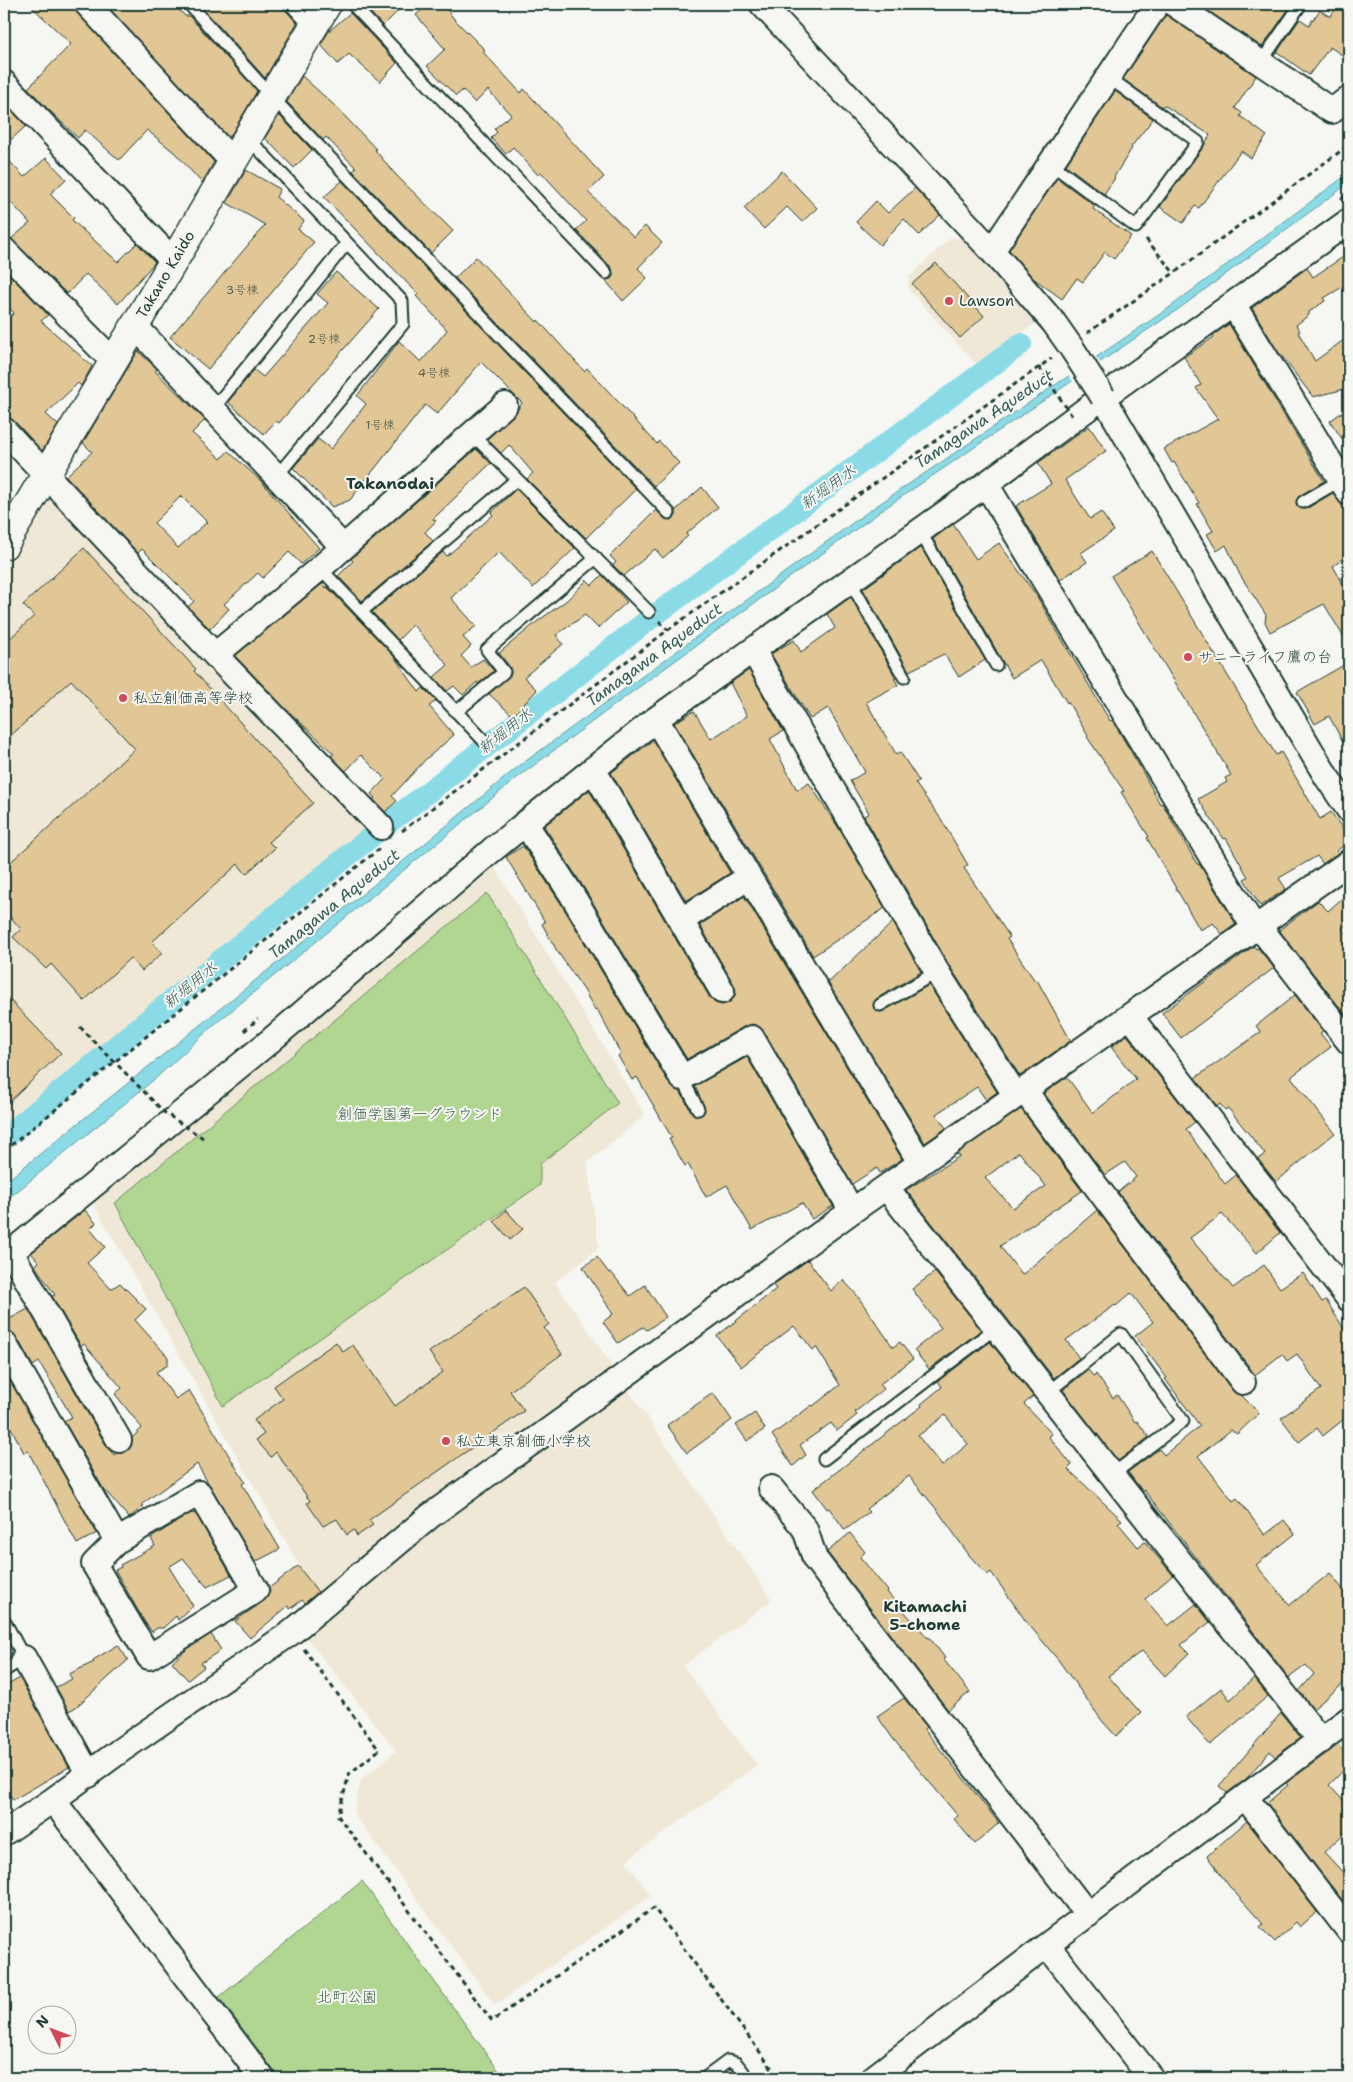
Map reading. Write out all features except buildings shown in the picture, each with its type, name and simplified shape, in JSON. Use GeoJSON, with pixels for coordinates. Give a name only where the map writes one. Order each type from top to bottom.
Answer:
{"type":"FeatureCollection","features":[{"type":"Feature","properties":{"kind":"street"},"geometry":{"type":"LineString","coordinates":[[87,4],[232,161]]}},
{"type":"Feature","properties":{"kind":"street","name":"Takano Kaido"},"geometry":{"type":"LineString","coordinates":[[4,545],[327,4]]}},
{"type":"Feature","properties":{"kind":"street"},"geometry":{"type":"LineString","coordinates":[[762,4],[992,251],[1054,323],[1103,397],[1326,776],[1349,810]]}},
{"type":"Feature","properties":{"kind":"street"},"geometry":{"type":"LineString","coordinates":[[992,251],[1157,4]]}},
{"type":"Feature","properties":{"kind":"street"},"geometry":{"type":"LineString","coordinates":[[1174,4],[1332,111],[1349,98]]}},
{"type":"Feature","properties":{"kind":"street"},"geometry":{"type":"LineString","coordinates":[[4,83],[173,261]]}},
{"type":"Feature","properties":{"kind":"street"},"geometry":{"type":"LineString","coordinates":[[119,1440],[7,1255],[270,1041],[525,823],[656,719],[986,484],[1103,397],[1349,220]]}},
{"type":"Feature","properties":{"kind":"street"},"geometry":{"type":"LineString","coordinates":[[4,250],[114,362]]}},
{"type":"Feature","properties":{"kind":"street"},"geometry":{"type":"LineString","coordinates":[[1233,304],[1345,487]]}},
{"type":"Feature","properties":{"kind":"street"},"geometry":{"type":"LineString","coordinates":[[135,326],[343,547]]}},
{"type":"Feature","properties":{"kind":"street"},"geometry":{"type":"LineString","coordinates":[[215,655],[320,568],[505,405]]}},
{"type":"Feature","properties":{"kind":"street"},"geometry":{"type":"LineString","coordinates":[[4,430],[215,655],[388,835]]}},
{"type":"Feature","properties":{"kind":"street"},"geometry":{"type":"LineString","coordinates":[[986,484],[1255,929],[1265,934],[1349,1042]]}},
{"type":"Feature","properties":{"kind":"street"},"geometry":{"type":"LineString","coordinates":[[753,650],[937,972],[1020,1093],[1243,1382]]}},
{"type":"Feature","properties":{"kind":"street"},"geometry":{"type":"LineString","coordinates":[[656,719],[920,1162]]}},
{"type":"Feature","properties":{"kind":"street"},"geometry":{"type":"LineString","coordinates":[[593,769],[722,991]]}},
{"type":"Feature","properties":{"kind":"street"},"geometry":{"type":"LineString","coordinates":[[525,823],[572,895],[682,1078],[752,1038],[852,1211]]}},
{"type":"Feature","properties":{"kind":"street"},"geometry":{"type":"LineString","coordinates":[[4,1832],[89,1775],[121,1750],[292,1632],[430,1516],[852,1211],[1349,862]]}},
{"type":"Feature","properties":{"kind":"street"},"geometry":{"type":"LineString","coordinates":[[682,920],[749,877]]}},
{"type":"Feature","properties":{"kind":"street"},"geometry":{"type":"LineString","coordinates":[[1130,1016],[1349,1299]]}},
{"type":"Feature","properties":{"kind":"street"},"geometry":{"type":"LineString","coordinates":[[886,1187],[1321,1741]]}},
{"type":"Feature","properties":{"kind":"street"},"geometry":{"type":"LineString","coordinates":[[4,1343],[116,1541]]}},
{"type":"Feature","properties":{"kind":"street"},"geometry":{"type":"LineString","coordinates":[[770,1488],[805,1528],[815,1559],[1088,1914]]}},
{"type":"Feature","properties":{"kind":"street"},"geometry":{"type":"LineString","coordinates":[[199,1493],[256,1590],[149,1657],[94,1564],[116,1541],[199,1493]]}},
{"type":"Feature","properties":{"kind":"street"},"geometry":{"type":"LineString","coordinates":[[24,1658],[89,1775]]}},
{"type":"Feature","properties":{"kind":"street"},"geometry":{"type":"LineString","coordinates":[[873,2078],[1088,1914],[1321,1741],[1347,1726]]}},
{"type":"Feature","properties":{"kind":"street"},"geometry":{"type":"LineString","coordinates":[[1246,1798],[1349,1931]]}},
{"type":"Feature","properties":{"kind":"street"},"geometry":{"type":"LineString","coordinates":[[53,1800],[262,2078]]}},
{"type":"Feature","properties":{"kind":"street"},"geometry":{"type":"LineString","coordinates":[[1047,1945],[1151,2078]]}},
{"type":"Feature","properties":{"kind":"lane"},"geometry":{"type":"LineString","coordinates":[[189,4],[271,96],[669,513]]}},
{"type":"Feature","properties":{"kind":"lane"},"geometry":{"type":"LineString","coordinates":[[290,4],[312,28]]}},
{"type":"Feature","properties":{"kind":"lane"},"geometry":{"type":"LineString","coordinates":[[352,4],[606,273]]}},
{"type":"Feature","properties":{"kind":"lane"},"geometry":{"type":"LineString","coordinates":[[1261,62],[1301,4]]}},
{"type":"Feature","properties":{"kind":"lane"},"geometry":{"type":"LineString","coordinates":[[1050,163],[1136,227],[1198,142],[1108,77]]}},
{"type":"Feature","properties":{"kind":"lane"},"geometry":{"type":"LineString","coordinates":[[246,137],[402,300],[403,324],[276,477]]}},
{"type":"Feature","properties":{"kind":"lane"},"geometry":{"type":"LineString","coordinates":[[213,409],[347,243]]}},
{"type":"Feature","properties":{"kind":"lane"},"geometry":{"type":"LineString","coordinates":[[472,434],[649,612]]}},
{"type":"Feature","properties":{"kind":"lane"},"geometry":{"type":"LineString","coordinates":[[362,611],[517,479]]}},
{"type":"Feature","properties":{"kind":"lane"},"geometry":{"type":"LineString","coordinates":[[1303,502],[1345,487]]}},
{"type":"Feature","properties":{"kind":"lane"},"geometry":{"type":"LineString","coordinates":[[920,531],[996,665]]}},
{"type":"Feature","properties":{"kind":"lane"},"geometry":{"type":"LineString","coordinates":[[456,712],[504,672],[487,650],[596,558]]}},
{"type":"Feature","properties":{"kind":"lane"},"geometry":{"type":"LineString","coordinates":[[320,568],[488,745]]}},
{"type":"Feature","properties":{"kind":"lane"},"geometry":{"type":"LineString","coordinates":[[850,581],[904,677]]}},
{"type":"Feature","properties":{"kind":"lane"},"geometry":{"type":"LineString","coordinates":[[880,1005],[937,972]]}},
{"type":"Feature","properties":{"kind":"lane"},"geometry":{"type":"LineString","coordinates":[[682,1078],[698,1109]]}},
{"type":"Feature","properties":{"kind":"lane"},"geometry":{"type":"LineString","coordinates":[[824,1459],[997,1328]]}},
{"type":"Feature","properties":{"kind":"lane"},"geometry":{"type":"LineString","coordinates":[[1048,1392],[1121,1334],[1183,1421],[1112,1474]]}},
{"type":"Feature","properties":{"kind":"lane"},"geometry":{"type":"LineString","coordinates":[[4,1620],[24,1658],[4,1671]]}},
{"type":"Feature","properties":{"kind":"lane"},"geometry":{"type":"LineString","coordinates":[[705,2078],[728,2061],[736,2063],[748,2078]]}},
{"type":"Feature","properties":{"kind":"path"},"geometry":{"type":"LineString","coordinates":[[4,1151],[388,835],[668,630],[1039,367],[1071,348],[1349,146]]}},
{"type":"Feature","properties":{"kind":"path"},"geometry":{"type":"LineString","coordinates":[[1136,227],[1174,273]]}},
{"type":"Feature","properties":{"kind":"path"},"geometry":{"type":"LineString","coordinates":[[1039,367],[1074,419]]}},
{"type":"Feature","properties":{"kind":"path"},"geometry":{"type":"LineString","coordinates":[[660,622],[668,630]]}},
{"type":"Feature","properties":{"kind":"path"},"geometry":{"type":"LineString","coordinates":[[80,1027],[165,1113],[202,1138]]}},
{"type":"Feature","properties":{"kind":"path"},"geometry":{"type":"LineString","coordinates":[[292,1632],[379,1750],[349,1774],[338,1816],[492,2021],[654,1908],[779,2078]]}},
{"type":"Feature","properties":{"kind":"shaded area"},"geometry":{"type":"Polygon","coordinates":[[[950,238],[964,238],[1040,320],[976,364],[908,289],[909,277],[950,238]]]}},
{"type":"Feature","properties":{"kind":"shaded area","name":"私立創価高等学校"},"geometry":{"type":"Polygon","coordinates":[[[48,492],[367,830],[348,853],[4,1126],[4,566],[48,492]]]}},
{"type":"Feature","properties":{"kind":"shaded area","name":"私立東京創価小学校"},"geometry":{"type":"Polygon","coordinates":[[[492,863],[645,1115],[587,1163],[599,1248],[555,1282],[772,1600],[683,1666],[757,1765],[626,1861],[651,1896],[495,2005],[353,1813],[361,1780],[396,1751],[303,1633],[327,1614],[90,1198],[492,863]]]}},
{"type":"Feature","properties":{"kind":"green space","name":"創価学園第一グラウンド"},"geometry":{"type":"Polygon","coordinates":[[[487,893],[618,1103],[540,1164],[540,1185],[223,1406],[115,1203],[487,893]]]}},
{"type":"Feature","properties":{"kind":"green space","name":"北町公園"},"geometry":{"type":"Polygon","coordinates":[[[362,1881],[504,2078],[279,2078],[219,1997],[362,1881]]]}},
{"type":"Feature","properties":{"kind":"water"},"geometry":{"type":"Polygon","coordinates":[[[1349,173],[1349,183],[1180,308],[888,506],[517,778],[215,1024],[156,1078],[4,1202],[4,1183],[519,766],[869,511],[1166,310],[1349,173]]]}},
{"type":"Feature","properties":{"kind":"pier"},"geometry":{"type":"Polygon","coordinates":[[[1094,354],[1101,364],[1074,383],[1067,373],[1094,354]]]}},
{"type":"Feature","properties":{"kind":"waterway","name":"新堀用水"},"geometry":{"type":"LineString","coordinates":[[4,1138],[373,835],[647,621],[1021,344]]}},
{"type":"Feature","properties":{"kind":"place","name":"Lawson"},"geometry":{"type":"Point","coordinates":[949,301]}},
{"type":"Feature","properties":{"kind":"place","name":"サニーライフ鷹の台"},"geometry":{"type":"Point","coordinates":[1188,657]}},
{"type":"Feature","properties":{"kind":"place","name":"私立創価高等学校"},"geometry":{"type":"Point","coordinates":[123,698]}},
{"type":"Feature","properties":{"kind":"place","name":"私立東京創価小学校"},"geometry":{"type":"Point","coordinates":[446,1441]}},
{"type":"Feature","properties":{"kind":"district","name":"Takanodai"},"geometry":{"type":"Point","coordinates":[390,483]}},
{"type":"Feature","properties":{"kind":"district","name":"Kitamachi 5-chome"},"geometry":{"type":"Point","coordinates":[925,1615]}},
{"type":"Feature","properties":{"kind":"water label","name":"Tamagawa Aqueduct"},"geometry":{"type":"Point","coordinates":[984,419]}},
{"type":"Feature","properties":{"kind":"water label","name":"Tamagawa Aqueduct"},"geometry":{"type":"Point","coordinates":[654,655]}},
{"type":"Feature","properties":{"kind":"water label","name":"Tamagawa Aqueduct"},"geometry":{"type":"Point","coordinates":[334,904]}}]}
